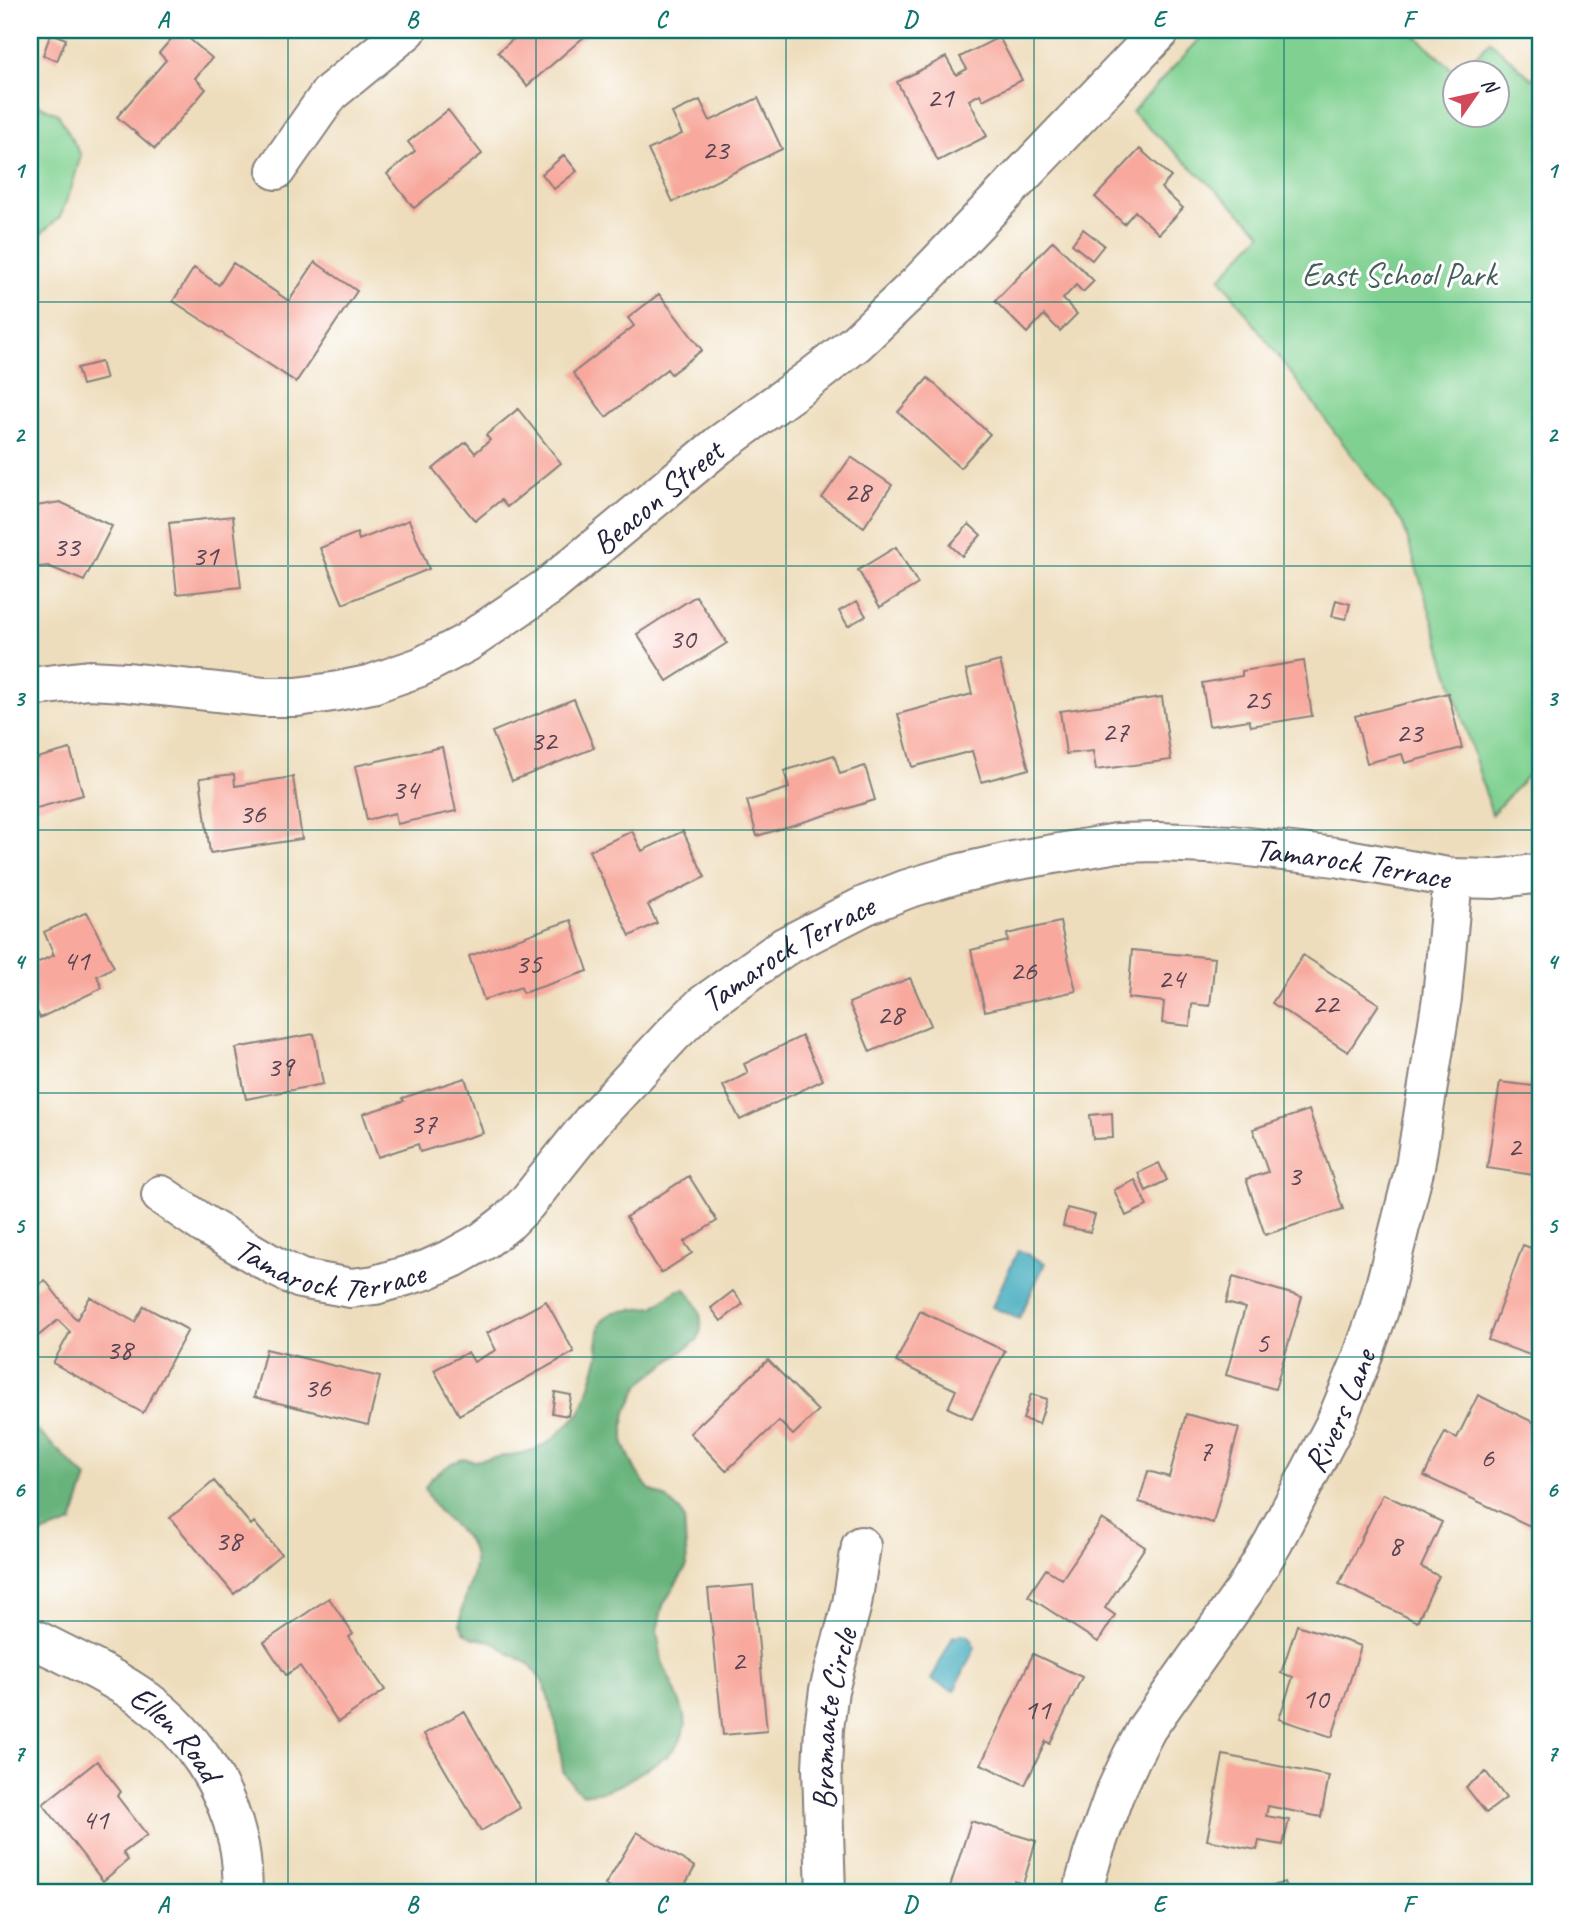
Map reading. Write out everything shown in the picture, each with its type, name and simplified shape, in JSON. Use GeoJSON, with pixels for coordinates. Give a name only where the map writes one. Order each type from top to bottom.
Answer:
{"type":"FeatureCollection","features":[{"type":"Feature","properties":{"kind":"street"},"geometry":{"type":"LineString","coordinates":[[276,170],[330,93],[407,30]]}},
{"type":"Feature","properties":{"kind":"street","name":"Beacon Street"},"geometry":{"type":"LineString","coordinates":[[30,687],[54,682],[89,680],[263,697],[297,697],[372,684],[420,667],[466,643],[548,587],[719,445],[856,343],[919,283],[1161,30]]}},
{"type":"Feature","properties":{"kind":"street","name":"Tamarock Terrace"},"geometry":{"type":"LineString","coordinates":[[161,1195],[205,1225],[301,1279],[351,1288],[398,1279],[453,1258],[483,1241],[509,1221],[612,1100],[703,1005],[784,947],[866,905],[907,889],[1013,861],[1117,843],[1231,845],[1336,857],[1453,878],[1496,879],[1541,873]]}},
{"type":"Feature","properties":{"kind":"street","name":"Rivers Lane"},"geometry":{"type":"LineString","coordinates":[[1082,1893],[1105,1819],[1132,1756],[1147,1728],[1244,1591],[1273,1543],[1335,1424],[1359,1366],[1379,1310],[1415,1167],[1442,998],[1453,878]]}},
{"type":"Feature","properties":{"kind":"street","name":"Bramante Circle"},"geometry":{"type":"LineString","coordinates":[[827,1893],[822,1768],[824,1728],[829,1690],[858,1578],[861,1546]]}},
{"type":"Feature","properties":{"kind":"street","name":"Ellen Road"},"geometry":{"type":"LineString","coordinates":[[30,1637],[145,1699],[187,1738],[210,1770],[231,1815],[239,1843],[243,1888]]}},
{"type":"Feature","properties":{"kind":"green space","name":"East School Park"},"geometry":{"type":"Polygon","coordinates":[[[1208,30],[1410,30],[1442,60],[1442,130],[1512,130],[1512,61],[1532,79],[1541,70],[1541,761],[1492,814],[1403,524],[1220,278],[1262,233],[1132,112],[1208,30]]]}},
{"type":"Feature","properties":{"kind":"green space","name":"East School Park"},"geometry":{"type":"Polygon","coordinates":[[[1490,41],[1511,60],[1472,60],[1490,41]]]}},
{"type":"Feature","properties":{"kind":"green space"},"geometry":{"type":"Polygon","coordinates":[[[30,101],[58,114],[81,155],[60,217],[30,243],[30,101]]]}},
{"type":"Feature","properties":{"kind":"green space"},"geometry":{"type":"Polygon","coordinates":[[[685,1289],[694,1300],[701,1319],[698,1339],[640,1384],[626,1412],[624,1445],[636,1471],[649,1489],[666,1498],[680,1511],[684,1519],[687,1566],[663,1605],[657,1631],[662,1661],[686,1724],[680,1742],[667,1756],[622,1784],[583,1794],[563,1771],[557,1728],[541,1679],[528,1663],[492,1641],[473,1638],[465,1633],[460,1624],[473,1570],[472,1549],[464,1536],[437,1510],[425,1488],[430,1479],[452,1463],[463,1459],[474,1461],[518,1454],[536,1449],[552,1440],[580,1413],[599,1355],[597,1346],[600,1324],[606,1317],[614,1312],[654,1307],[676,1291],[685,1289]]]}},
{"type":"Feature","properties":{"kind":"green space"},"geometry":{"type":"Polygon","coordinates":[[[30,1425],[87,1478],[72,1523],[30,1538],[30,1425]]]}},
{"type":"Feature","properties":{"kind":"water"},"geometry":{"type":"Polygon","coordinates":[[[1018,1250],[1045,1263],[1019,1319],[992,1307],[1018,1250]]]}},
{"type":"Feature","properties":{"kind":"water"},"geometry":{"type":"Polygon","coordinates":[[[962,1634],[970,1637],[975,1647],[954,1691],[931,1680],[953,1636],[962,1634]]]}},
{"type":"Feature","properties":{"kind":"building"},"geometry":{"type":"Polygon","coordinates":[[[179,30],[212,58],[195,78],[206,89],[155,149],[117,117],[166,60],[159,53],[179,30]]]}},
{"type":"Feature","properties":{"kind":"building"},"geometry":{"type":"Polygon","coordinates":[[[524,30],[592,30],[527,86],[498,52],[524,30]]]}},
{"type":"Feature","properties":{"kind":"building"},"geometry":{"type":"Polygon","coordinates":[[[51,33],[66,39],[57,61],[43,55],[51,33]]]}},
{"type":"Feature","properties":{"kind":"building"},"geometry":{"type":"Polygon","coordinates":[[[999,37],[1022,80],[983,100],[980,94],[969,100],[987,136],[938,161],[897,82],[946,57],[956,75],[967,69],[960,57],[999,37]]]}},
{"type":"Feature","properties":{"kind":"building"},"geometry":{"type":"Polygon","coordinates":[[[758,98],[782,149],[673,202],[648,150],[682,134],[672,113],[700,100],[710,121],[758,98]]]}},
{"type":"Feature","properties":{"kind":"building"},"geometry":{"type":"Polygon","coordinates":[[[448,110],[482,154],[414,208],[387,174],[415,151],[408,142],[448,110]]]}},
{"type":"Feature","properties":{"kind":"building"},"geometry":{"type":"Polygon","coordinates":[[[1140,149],[1171,177],[1161,188],[1183,208],[1159,234],[1135,211],[1124,224],[1095,197],[1140,149]]]}},
{"type":"Feature","properties":{"kind":"building"},"geometry":{"type":"Polygon","coordinates":[[[564,155],[577,171],[554,189],[542,174],[564,155]]]}},
{"type":"Feature","properties":{"kind":"building"},"geometry":{"type":"Polygon","coordinates":[[[1083,229],[1104,245],[1092,260],[1072,244],[1083,229]]]}},
{"type":"Feature","properties":{"kind":"building"},"geometry":{"type":"Polygon","coordinates":[[[1053,241],[1094,281],[1083,292],[1076,285],[1063,299],[1077,314],[1060,331],[1044,315],[1027,333],[995,301],[1053,241]]]}},
{"type":"Feature","properties":{"kind":"building"},"geometry":{"type":"Polygon","coordinates":[[[315,262],[357,291],[296,382],[173,301],[194,268],[219,285],[233,263],[289,301],[315,262]]]}},
{"type":"Feature","properties":{"kind":"building"},"geometry":{"type":"Polygon","coordinates":[[[659,294],[702,350],[671,374],[667,369],[606,417],[573,373],[634,326],[628,318],[659,294]]]}},
{"type":"Feature","properties":{"kind":"building"},"geometry":{"type":"Polygon","coordinates":[[[101,362],[106,379],[82,385],[77,368],[101,362]]]}},
{"type":"Feature","properties":{"kind":"building"},"geometry":{"type":"Polygon","coordinates":[[[928,378],[990,434],[960,468],[898,412],[928,378]]]}},
{"type":"Feature","properties":{"kind":"building"},"geometry":{"type":"Polygon","coordinates":[[[518,409],[561,463],[507,507],[501,500],[475,521],[433,469],[466,442],[475,453],[490,440],[486,435],[518,409]]]}},
{"type":"Feature","properties":{"kind":"building"},"geometry":{"type":"Polygon","coordinates":[[[851,457],[892,485],[864,527],[822,498],[851,457]]]}},
{"type":"Feature","properties":{"kind":"building"},"geometry":{"type":"Polygon","coordinates":[[[60,502],[112,526],[84,581],[48,566],[30,568],[30,507],[60,502]]]}},
{"type":"Feature","properties":{"kind":"building"},"geometry":{"type":"Polygon","coordinates":[[[233,516],[241,587],[177,594],[169,523],[233,516]]]}},
{"type":"Feature","properties":{"kind":"building"},"geometry":{"type":"Polygon","coordinates":[[[409,520],[429,569],[343,604],[320,548],[357,533],[359,540],[409,520]]]}},
{"type":"Feature","properties":{"kind":"building"},"geometry":{"type":"Polygon","coordinates":[[[969,524],[981,535],[962,556],[950,545],[969,524]]]}},
{"type":"Feature","properties":{"kind":"building"},"geometry":{"type":"Polygon","coordinates":[[[896,547],[918,584],[880,607],[858,570],[896,547]]]}},
{"type":"Feature","properties":{"kind":"building"},"geometry":{"type":"Polygon","coordinates":[[[696,596],[727,643],[667,681],[637,634],[696,596]]]}},
{"type":"Feature","properties":{"kind":"building"},"geometry":{"type":"Polygon","coordinates":[[[1336,600],[1350,604],[1346,619],[1332,616],[1336,600]]]}},
{"type":"Feature","properties":{"kind":"building"},"geometry":{"type":"Polygon","coordinates":[[[857,601],[866,616],[848,626],[839,611],[857,601]]]}},
{"type":"Feature","properties":{"kind":"building"},"geometry":{"type":"Polygon","coordinates":[[[1000,661],[1029,769],[981,782],[972,751],[912,767],[898,714],[972,694],[966,670],[1000,661]]]}},
{"type":"Feature","properties":{"kind":"building"},"geometry":{"type":"Polygon","coordinates":[[[1304,661],[1312,716],[1251,726],[1249,720],[1209,726],[1202,683],[1242,676],[1242,671],[1304,661]]]}},
{"type":"Feature","properties":{"kind":"building"},"geometry":{"type":"Polygon","coordinates":[[[1448,693],[1462,748],[1405,763],[1402,754],[1367,763],[1355,716],[1448,693]]]}},
{"type":"Feature","properties":{"kind":"building"},"geometry":{"type":"Polygon","coordinates":[[[1162,697],[1171,760],[1096,770],[1093,751],[1066,754],[1060,711],[1162,697]]]}},
{"type":"Feature","properties":{"kind":"building"},"geometry":{"type":"Polygon","coordinates":[[[574,699],[594,748],[512,781],[492,732],[574,699]]]}},
{"type":"Feature","properties":{"kind":"building"},"geometry":{"type":"Polygon","coordinates":[[[442,747],[456,811],[397,824],[395,813],[367,820],[355,766],[442,747]]]}},
{"type":"Feature","properties":{"kind":"building"},"geometry":{"type":"Polygon","coordinates":[[[70,749],[83,795],[30,810],[30,760],[70,749]]]}},
{"type":"Feature","properties":{"kind":"building"},"geometry":{"type":"Polygon","coordinates":[[[834,755],[840,774],[865,766],[875,800],[757,836],[747,801],[789,788],[784,771],[834,755]]]}},
{"type":"Feature","properties":{"kind":"building"},"geometry":{"type":"Polygon","coordinates":[[[234,774],[235,786],[293,777],[302,839],[210,853],[200,778],[234,774]]]}},
{"type":"Feature","properties":{"kind":"building"},"geometry":{"type":"Polygon","coordinates":[[[632,831],[642,851],[683,831],[705,877],[648,905],[657,923],[630,936],[589,851],[632,831]]]}},
{"type":"Feature","properties":{"kind":"building"},"geometry":{"type":"Polygon","coordinates":[[[87,912],[114,967],[97,976],[102,988],[40,1018],[30,998],[30,966],[54,955],[44,932],[87,912]]]}},
{"type":"Feature","properties":{"kind":"building"},"geometry":{"type":"Polygon","coordinates":[[[571,920],[588,971],[523,993],[521,987],[484,1000],[469,956],[571,920]]]}},
{"type":"Feature","properties":{"kind":"building"},"geometry":{"type":"Polygon","coordinates":[[[1060,922],[1076,991],[985,1011],[971,950],[1008,941],[1007,934],[1060,922]]]}},
{"type":"Feature","properties":{"kind":"building"},"geometry":{"type":"Polygon","coordinates":[[[1132,950],[1215,958],[1210,1006],[1192,1004],[1190,1026],[1162,1023],[1164,1002],[1128,998],[1132,950]]]}},
{"type":"Feature","properties":{"kind":"building"},"geometry":{"type":"Polygon","coordinates":[[[1303,955],[1379,1004],[1348,1052],[1272,1003],[1303,955]]]}},
{"type":"Feature","properties":{"kind":"building"},"geometry":{"type":"Polygon","coordinates":[[[910,978],[931,1025],[870,1052],[849,1003],[910,978]]]}},
{"type":"Feature","properties":{"kind":"building"},"geometry":{"type":"Polygon","coordinates":[[[314,1034],[323,1084],[246,1099],[236,1048],[314,1034]]]}},
{"type":"Feature","properties":{"kind":"building"},"geometry":{"type":"Polygon","coordinates":[[[802,1036],[823,1080],[740,1120],[723,1086],[748,1073],[744,1064],[802,1036]]]}},
{"type":"Feature","properties":{"kind":"building"},"geometry":{"type":"Polygon","coordinates":[[[465,1078],[483,1133],[420,1152],[418,1144],[378,1157],[363,1114],[404,1101],[402,1098],[465,1078]]]}},
{"type":"Feature","properties":{"kind":"building"},"geometry":{"type":"Polygon","coordinates":[[[1500,1082],[1541,1087],[1541,1123],[1534,1175],[1487,1168],[1500,1082]]]}},
{"type":"Feature","properties":{"kind":"building"},"geometry":{"type":"Polygon","coordinates":[[[1309,1110],[1343,1209],[1265,1235],[1246,1179],[1268,1172],[1253,1129],[1309,1110]]]}},
{"type":"Feature","properties":{"kind":"building"},"geometry":{"type":"Polygon","coordinates":[[[30,1112],[34,1112],[32,1158],[30,1158],[30,1112]]]}},
{"type":"Feature","properties":{"kind":"building"},"geometry":{"type":"Polygon","coordinates":[[[1112,1113],[1113,1138],[1093,1139],[1090,1115],[1112,1113]]]}},
{"type":"Feature","properties":{"kind":"building"},"geometry":{"type":"Polygon","coordinates":[[[1159,1163],[1167,1180],[1146,1191],[1138,1173],[1159,1163]]]}},
{"type":"Feature","properties":{"kind":"building"},"geometry":{"type":"Polygon","coordinates":[[[689,1176],[717,1221],[684,1242],[692,1253],[661,1273],[626,1217],[689,1176]]]}},
{"type":"Feature","properties":{"kind":"building"},"geometry":{"type":"Polygon","coordinates":[[[1135,1180],[1147,1206],[1126,1216],[1114,1190],[1135,1180]]]}},
{"type":"Feature","properties":{"kind":"building"},"geometry":{"type":"Polygon","coordinates":[[[1067,1208],[1095,1215],[1090,1232],[1063,1226],[1067,1208]]]}},
{"type":"Feature","properties":{"kind":"building"},"geometry":{"type":"Polygon","coordinates":[[[1523,1245],[1541,1252],[1541,1359],[1488,1340],[1523,1245]]]}},
{"type":"Feature","properties":{"kind":"building"},"geometry":{"type":"Polygon","coordinates":[[[1233,1277],[1302,1297],[1275,1389],[1226,1375],[1245,1308],[1226,1303],[1233,1277]]]}},
{"type":"Feature","properties":{"kind":"building"},"geometry":{"type":"Polygon","coordinates":[[[45,1280],[77,1319],[90,1297],[135,1322],[144,1306],[188,1330],[143,1413],[53,1363],[70,1332],[58,1320],[38,1336],[30,1325],[30,1292],[45,1280]]]}},
{"type":"Feature","properties":{"kind":"building"},"geometry":{"type":"Polygon","coordinates":[[[733,1291],[743,1304],[721,1321],[711,1308],[733,1291]]]}},
{"type":"Feature","properties":{"kind":"building"},"geometry":{"type":"Polygon","coordinates":[[[546,1301],[574,1352],[459,1415],[434,1370],[468,1352],[474,1362],[496,1350],[487,1333],[546,1301]]]}},
{"type":"Feature","properties":{"kind":"building"},"geometry":{"type":"Polygon","coordinates":[[[920,1311],[1005,1351],[972,1419],[948,1408],[956,1390],[896,1362],[920,1311]]]}},
{"type":"Feature","properties":{"kind":"building"},"geometry":{"type":"Polygon","coordinates":[[[266,1349],[380,1377],[368,1425],[254,1397],[266,1349]]]}},
{"type":"Feature","properties":{"kind":"building"},"geometry":{"type":"Polygon","coordinates":[[[768,1360],[818,1411],[793,1435],[779,1421],[726,1471],[690,1433],[768,1360]]]}},
{"type":"Feature","properties":{"kind":"building"},"geometry":{"type":"Polygon","coordinates":[[[555,1392],[571,1395],[568,1416],[552,1413],[555,1392]]]}},
{"type":"Feature","properties":{"kind":"building"},"geometry":{"type":"Polygon","coordinates":[[[1031,1394],[1047,1399],[1039,1424],[1023,1419],[1031,1394]]]}},
{"type":"Feature","properties":{"kind":"building"},"geometry":{"type":"Polygon","coordinates":[[[1478,1395],[1541,1426],[1541,1502],[1530,1526],[1424,1476],[1445,1432],[1457,1438],[1478,1395]]]}},
{"type":"Feature","properties":{"kind":"building"},"geometry":{"type":"Polygon","coordinates":[[[1186,1414],[1239,1428],[1213,1523],[1139,1502],[1148,1471],[1169,1477],[1186,1414]]]}},
{"type":"Feature","properties":{"kind":"building"},"geometry":{"type":"Polygon","coordinates":[[[214,1481],[251,1525],[254,1522],[281,1554],[234,1594],[170,1518],[214,1481]]]}},
{"type":"Feature","properties":{"kind":"building"},"geometry":{"type":"Polygon","coordinates":[[[1383,1494],[1442,1522],[1421,1567],[1439,1576],[1417,1622],[1339,1584],[1383,1494]]]}},
{"type":"Feature","properties":{"kind":"building"},"geometry":{"type":"Polygon","coordinates":[[[1102,1519],[1145,1547],[1105,1608],[1115,1615],[1098,1642],[1028,1596],[1046,1569],[1062,1579],[1102,1519]]]}},
{"type":"Feature","properties":{"kind":"building"},"geometry":{"type":"Polygon","coordinates":[[[753,1585],[767,1731],[723,1735],[708,1589],[753,1585]]]}},
{"type":"Feature","properties":{"kind":"building"},"geometry":{"type":"Polygon","coordinates":[[[329,1598],[353,1634],[349,1637],[385,1690],[338,1722],[300,1666],[286,1675],[264,1642],[329,1598]]]}},
{"type":"Feature","properties":{"kind":"building"},"geometry":{"type":"Polygon","coordinates":[[[1297,1625],[1361,1646],[1332,1737],[1279,1719],[1293,1677],[1281,1673],[1297,1625]]]}},
{"type":"Feature","properties":{"kind":"building"},"geometry":{"type":"Polygon","coordinates":[[[1033,1654],[1082,1677],[1050,1744],[1046,1741],[1025,1785],[981,1764],[1033,1654]]]}},
{"type":"Feature","properties":{"kind":"building"},"geometry":{"type":"Polygon","coordinates":[[[464,1711],[520,1808],[481,1831],[424,1734],[464,1711]]]}},
{"type":"Feature","properties":{"kind":"building"},"geometry":{"type":"Polygon","coordinates":[[[1223,1755],[1329,1776],[1321,1817],[1268,1806],[1266,1816],[1289,1820],[1283,1845],[1259,1841],[1257,1850],[1207,1840],[1223,1755]]]}},
{"type":"Feature","properties":{"kind":"building"},"geometry":{"type":"Polygon","coordinates":[[[97,1761],[121,1792],[117,1796],[147,1835],[123,1853],[128,1860],[103,1881],[43,1804],[97,1761]]]}},
{"type":"Feature","properties":{"kind":"building"},"geometry":{"type":"Polygon","coordinates":[[[1486,1772],[1506,1798],[1486,1813],[1466,1787],[1486,1772]]]}},
{"type":"Feature","properties":{"kind":"building"},"geometry":{"type":"Polygon","coordinates":[[[971,1821],[1036,1841],[1023,1884],[1014,1881],[1010,1892],[1003,1890],[1002,1893],[948,1893],[971,1821]]]}},
{"type":"Feature","properties":{"kind":"building"},"geometry":{"type":"Polygon","coordinates":[[[637,1832],[695,1867],[680,1893],[619,1893],[605,1885],[637,1832]]]}},
{"type":"Feature","properties":{"kind":"building"},"geometry":{"type":"Polygon","coordinates":[[[1284,1882],[1288,1893],[1271,1893],[1268,1888],[1284,1882]]]}}]}
